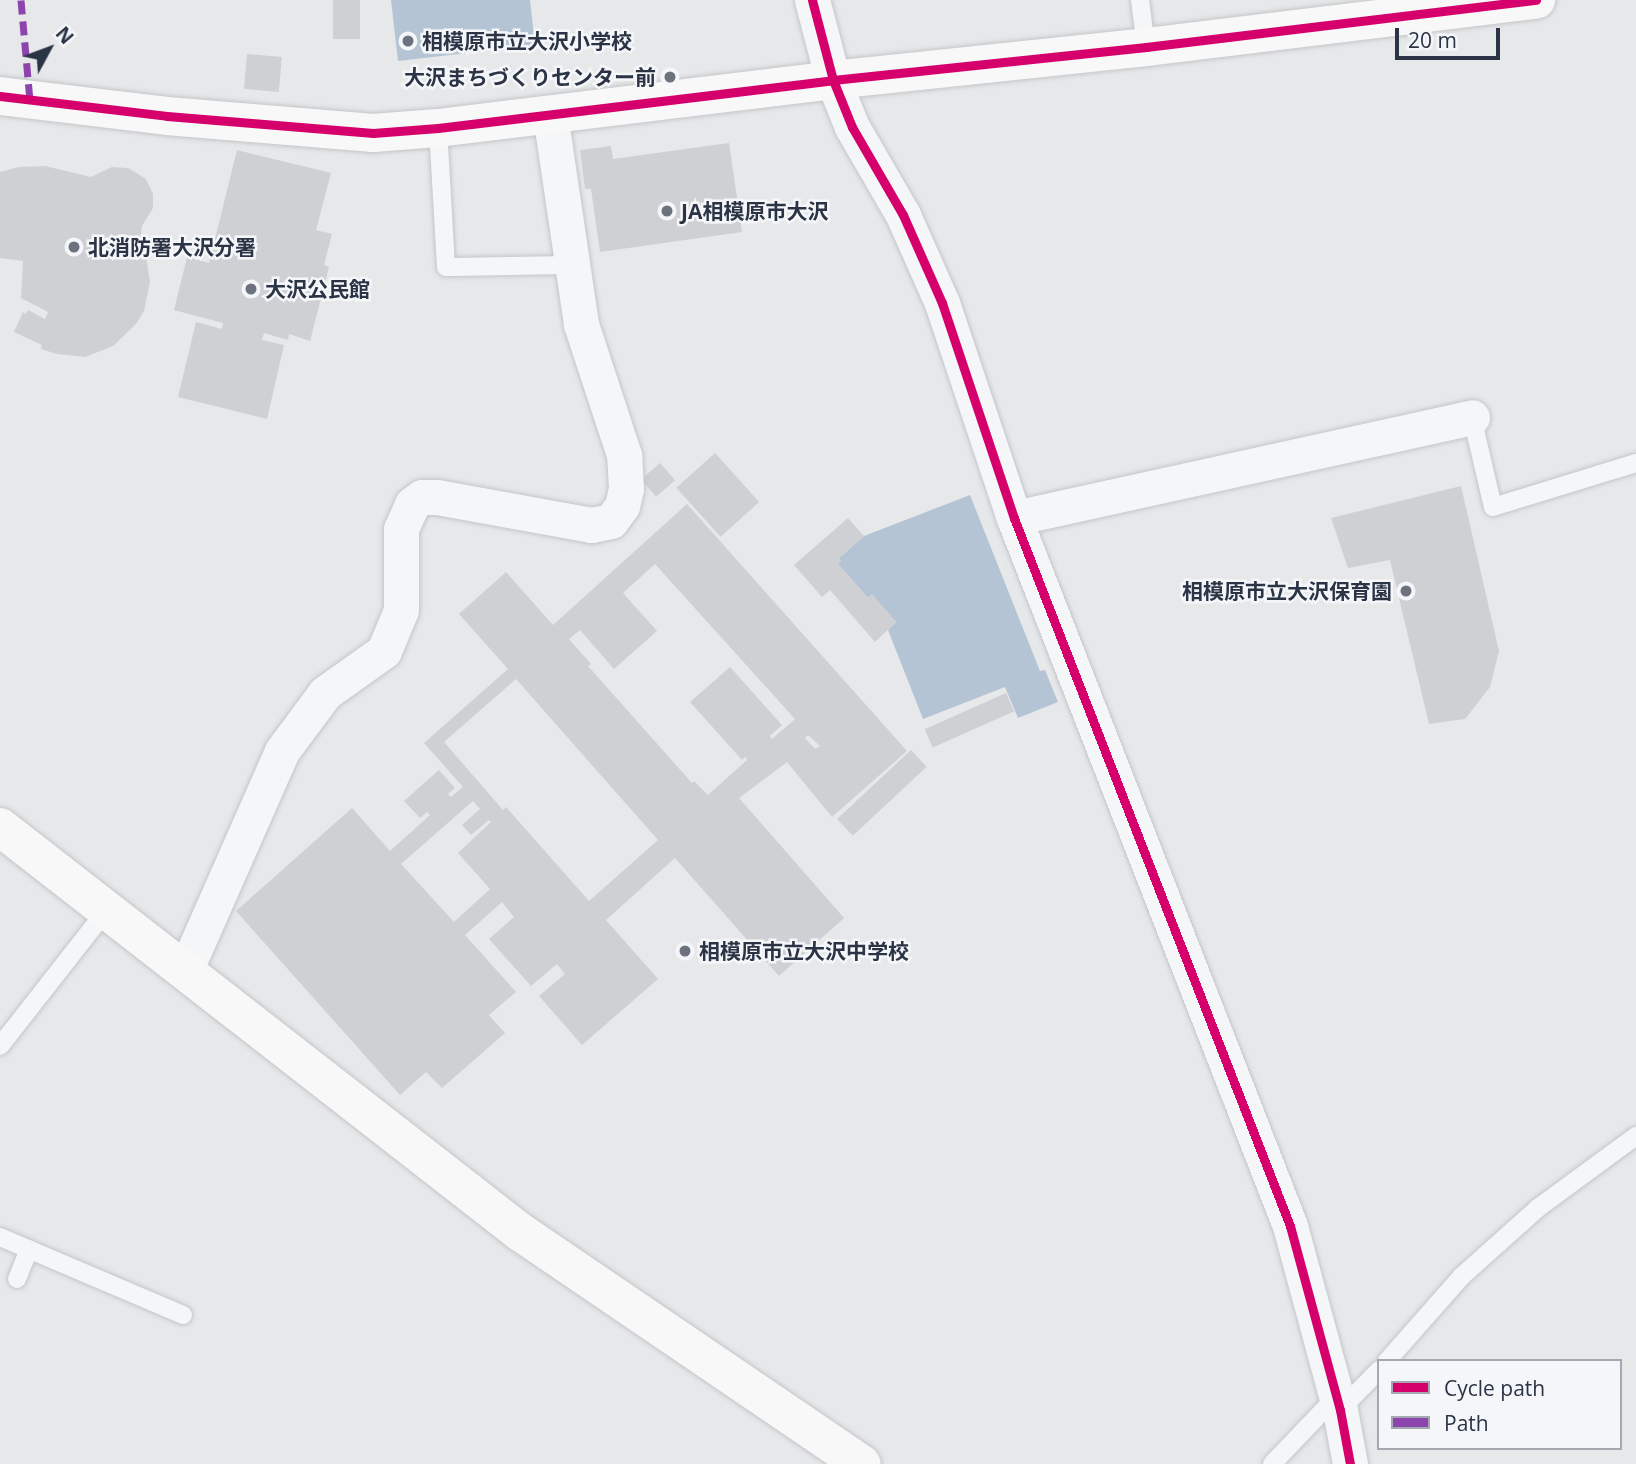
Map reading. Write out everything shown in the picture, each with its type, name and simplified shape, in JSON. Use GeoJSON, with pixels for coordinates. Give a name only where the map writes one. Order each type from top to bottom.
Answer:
{"type":"FeatureCollection","features":[{"type":"Feature","properties":{"kind":"street"},"geometry":{"type":"LineString","coordinates":[[812,0],[833,80],[852,127],[903,215],[943,303],[979,420],[1014,518],[1290,1226],[1338,1403],[1350,1464]]}},
{"type":"Feature","properties":{"kind":"street"},"geometry":{"type":"LineString","coordinates":[[0,96],[167,116],[373,133],[438,128],[1536,0]]}},
{"type":"Feature","properties":{"kind":"street"},"geometry":{"type":"LineString","coordinates":[[185,971],[282,751],[325,693],[384,651],[401,610],[401,529],[412,504],[422,497],[437,497],[591,525],[611,521],[622,506],[626,489],[624,455],[581,324],[550,114]]}},
{"type":"Feature","properties":{"kind":"street"},"geometry":{"type":"LineString","coordinates":[[1014,518],[1472,417]]}},
{"type":"Feature","properties":{"kind":"street"},"geometry":{"type":"LineString","coordinates":[[0,827],[520,1232],[862,1464]]}},
{"type":"Feature","properties":{"kind":"lane"},"geometry":{"type":"LineString","coordinates":[[1140,0],[1146,47]]}},
{"type":"Feature","properties":{"kind":"lane"},"geometry":{"type":"LineString","coordinates":[[438,128],[446,267],[574,265]]}},
{"type":"Feature","properties":{"kind":"lane"},"geometry":{"type":"LineString","coordinates":[[1472,417],[1493,507],[1636,463]]}},
{"type":"Feature","properties":{"kind":"lane"},"geometry":{"type":"LineString","coordinates":[[0,1046],[106,911]]}},
{"type":"Feature","properties":{"kind":"lane"},"geometry":{"type":"LineString","coordinates":[[1389,1359],[1462,1276],[1519,1225],[1636,1136]]}},
{"type":"Feature","properties":{"kind":"lane"},"geometry":{"type":"LineString","coordinates":[[0,1237],[183,1315]]}},
{"type":"Feature","properties":{"kind":"lane"},"geometry":{"type":"LineString","coordinates":[[17,1279],[29,1249]]}},
{"type":"Feature","properties":{"kind":"lane"},"geometry":{"type":"LineString","coordinates":[[1272,1464],[1338,1403],[1377,1372]]}},
{"type":"Feature","properties":{"kind":"water"},"geometry":{"type":"Polygon","coordinates":[[[391,0],[530,0],[535,45],[398,61],[391,0]]]}},
{"type":"Feature","properties":{"kind":"water"},"geometry":{"type":"Polygon","coordinates":[[[970,495],[1040,671],[1045,670],[1058,702],[1018,718],[1005,687],[923,719],[888,630],[896,622],[872,595],[868,598],[838,564],[839,558],[864,536],[970,495]]]}},
{"type":"Feature","properties":{"kind":"building"},"geometry":{"type":"Polygon","coordinates":[[[333,0],[360,0],[360,39],[333,39],[333,0]]]}},
{"type":"Feature","properties":{"kind":"building"},"geometry":{"type":"Polygon","coordinates":[[[247,54],[282,57],[279,92],[244,89],[247,54]]]}},
{"type":"Feature","properties":{"kind":"building","name":"JA相模原市大沢"},"geometry":{"type":"Polygon","coordinates":[[[729,143],[742,232],[600,252],[591,189],[585,189],[580,150],[611,146],[613,159],[729,143]]]}},
{"type":"Feature","properties":{"kind":"building","name":"大沢公民館"},"geometry":{"type":"Polygon","coordinates":[[[237,150],[331,173],[316,230],[332,234],[324,265],[329,267],[310,341],[289,334],[288,340],[264,333],[262,340],[284,345],[267,419],[178,397],[196,322],[222,329],[223,323],[174,310],[187,257],[209,263],[237,150]]]}},
{"type":"Feature","properties":{"kind":"building"},"geometry":{"type":"Polygon","coordinates":[[[45,166],[91,177],[112,167],[128,168],[146,179],[153,194],[153,208],[142,226],[140,246],[146,256],[150,282],[144,311],[136,324],[113,346],[85,357],[41,349],[42,345],[14,332],[23,312],[26,314],[28,310],[45,319],[48,312],[21,298],[23,261],[0,258],[0,172],[19,167],[45,166]]]}},
{"type":"Feature","properties":{"kind":"building"},"geometry":{"type":"Polygon","coordinates":[[[715,453],[759,502],[721,537],[676,488],[715,453]]]}},
{"type":"Feature","properties":{"kind":"building"},"geometry":{"type":"Polygon","coordinates":[[[660,463],[675,480],[656,497],[641,479],[660,463]]]}},
{"type":"Feature","properties":{"kind":"building"},"geometry":{"type":"Polygon","coordinates":[[[1461,486],[1499,651],[1490,687],[1465,719],[1429,724],[1390,560],[1348,568],[1331,518],[1461,486]]]}},
{"type":"Feature","properties":{"kind":"building"},"geometry":{"type":"Polygon","coordinates":[[[687,504],[907,751],[832,817],[787,762],[739,798],[844,918],[779,976],[675,858],[606,920],[658,979],[582,1045],[539,996],[565,974],[557,964],[531,986],[489,939],[514,917],[502,902],[465,935],[516,992],[489,1015],[505,1033],[442,1088],[426,1072],[400,1095],[236,911],[352,808],[390,851],[430,815],[427,812],[420,818],[404,801],[439,770],[455,788],[448,794],[451,797],[463,787],[424,743],[508,669],[459,614],[506,572],[553,625],[687,504]],[[655,564],[623,593],[657,631],[614,669],[580,630],[569,639],[591,664],[588,666],[692,783],[694,781],[708,795],[747,760],[745,757],[742,760],[690,702],[730,667],[782,725],[770,736],[772,739],[795,719],[655,564]],[[516,679],[444,742],[503,810],[506,807],[589,901],[658,840],[516,679]],[[808,735],[805,738],[815,749],[820,746],[808,735]],[[473,801],[401,864],[454,922],[490,889],[458,853],[491,822],[489,820],[471,835],[462,825],[480,809],[473,801]]]}},
{"type":"Feature","properties":{"kind":"building"},"geometry":{"type":"Polygon","coordinates":[[[848,518],[864,536],[839,558],[841,561],[838,564],[868,598],[872,594],[896,622],[875,642],[830,590],[822,597],[794,565],[848,518]]]}},
{"type":"Feature","properties":{"kind":"building"},"geometry":{"type":"Polygon","coordinates":[[[1006,693],[1014,711],[933,747],[925,729],[1006,693]]]}},
{"type":"Feature","properties":{"kind":"building"},"geometry":{"type":"Polygon","coordinates":[[[911,750],[927,767],[853,836],[837,819],[911,750]]]}},
{"type":"Feature","properties":{"kind":"marked path"},"geometry":{"type":"LineString","coordinates":[[21,0],[30,100]]}},
{"type":"Feature","properties":{"kind":"cycle path"},"geometry":{"type":"LineString","coordinates":[[812,0],[833,80],[852,127],[903,215],[942,303],[1014,518],[1290,1226],[1340,1410],[1350,1464]]}},
{"type":"Feature","properties":{"kind":"cycle path"},"geometry":{"type":"LineString","coordinates":[[0,96],[167,116],[373,133],[438,128],[1536,0]]}},
{"type":"Feature","properties":{"kind":"place","name":"相模原市立大沢小学校"},"geometry":{"type":"Point","coordinates":[408,41]}},
{"type":"Feature","properties":{"kind":"place","name":"大沢まちづくりセンター前"},"geometry":{"type":"Point","coordinates":[670,77]}},
{"type":"Feature","properties":{"kind":"place","name":"JA相模原市大沢"},"geometry":{"type":"Point","coordinates":[667,211]}},
{"type":"Feature","properties":{"kind":"place","name":"北消防署大沢分署"},"geometry":{"type":"Point","coordinates":[74,247]}},
{"type":"Feature","properties":{"kind":"place","name":"大沢公民館"},"geometry":{"type":"Point","coordinates":[251,289]}},
{"type":"Feature","properties":{"kind":"place","name":"相模原市立大沢保育園"},"geometry":{"type":"Point","coordinates":[1406,591]}},
{"type":"Feature","properties":{"kind":"place","name":"相模原市立大沢中学校"},"geometry":{"type":"Point","coordinates":[685,951]}}]}
